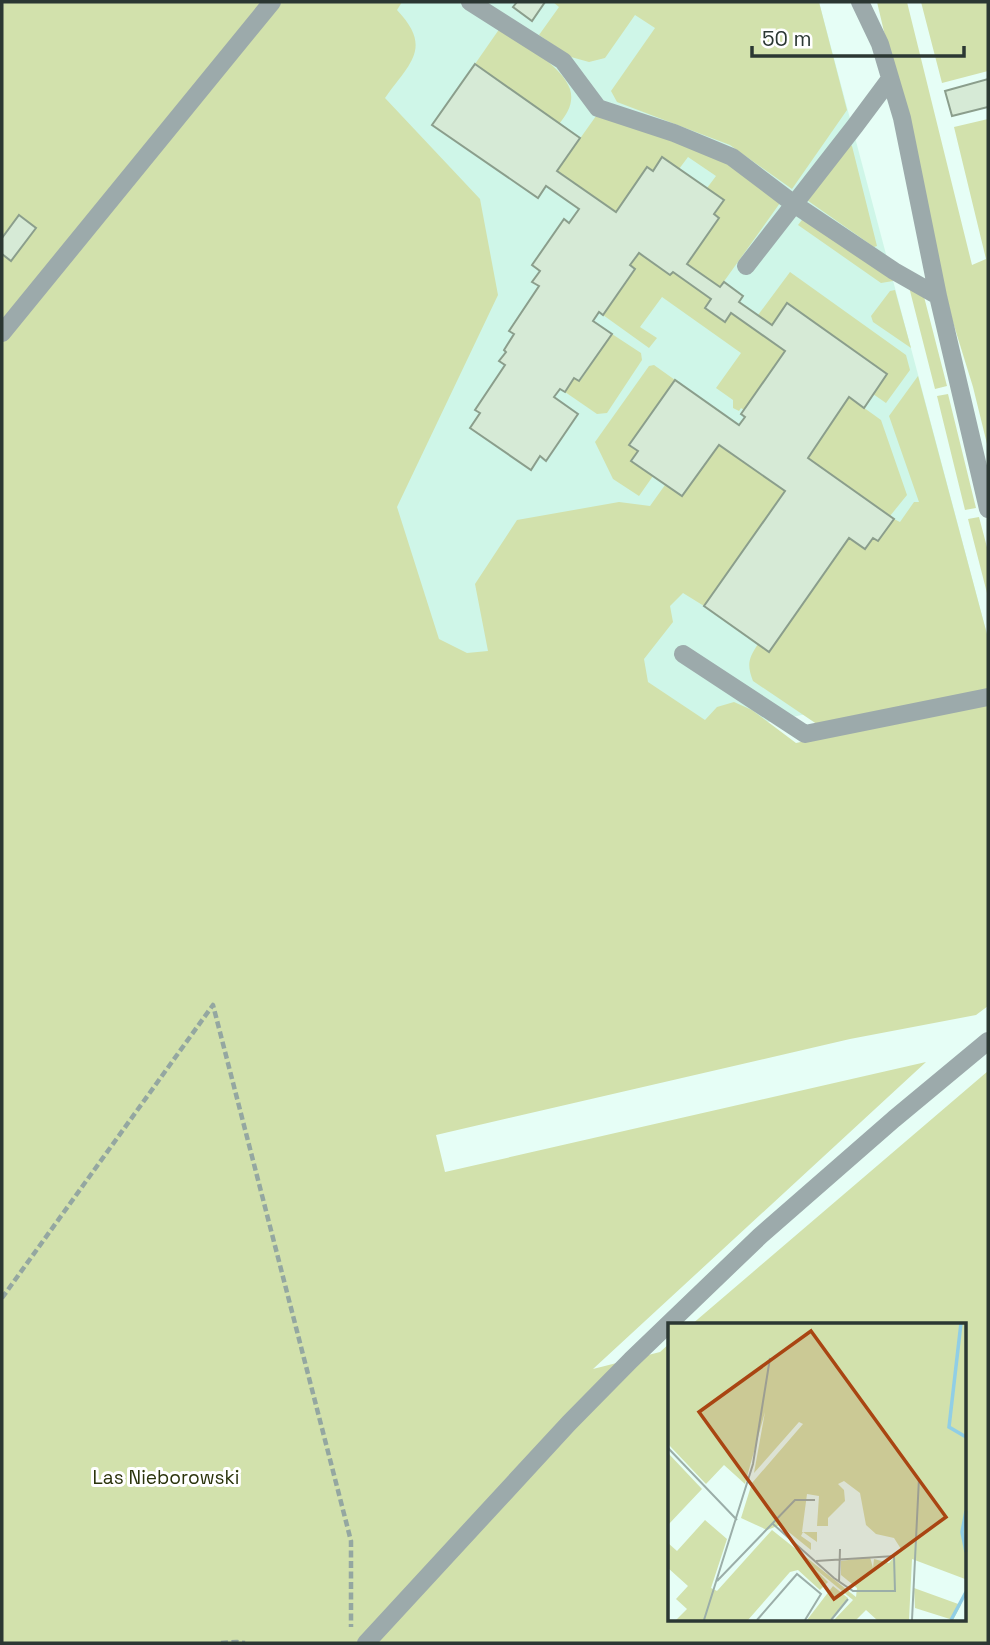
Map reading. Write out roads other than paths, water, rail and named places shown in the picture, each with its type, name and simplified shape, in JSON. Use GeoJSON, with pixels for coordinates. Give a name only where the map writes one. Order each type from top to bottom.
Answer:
{"type":"FeatureCollection","features":[{"type":"Feature","properties":{"kind":"street"},"geometry":{"type":"LineString","coordinates":[[2,333],[272,2]]}},
{"type":"Feature","properties":{"kind":"street"},"geometry":{"type":"LineString","coordinates":[[470,2],[563,61],[598,108],[674,133],[732,158],[794,204],[894,271],[938,296]]}},
{"type":"Feature","properties":{"kind":"street"},"geometry":{"type":"LineString","coordinates":[[860,2],[880,44],[902,118],[938,296],[988,509]]}},
{"type":"Feature","properties":{"kind":"street"},"geometry":{"type":"LineString","coordinates":[[746,267],[890,79]]}},
{"type":"Feature","properties":{"kind":"street"},"geometry":{"type":"LineString","coordinates":[[683,654],[805,734],[988,697]]}},
{"type":"Feature","properties":{"kind":"street"},"geometry":{"type":"LineString","coordinates":[[669,1323],[760,1236],[988,1041]]}},
{"type":"Feature","properties":{"kind":"street"},"geometry":{"type":"LineString","coordinates":[[366,1643],[569,1423],[668,1324]]}},
{"type":"Feature","properties":{"kind":"park label","name":"Las Nieborowski"},"geometry":{"type":"Point","coordinates":[166,1477]}}]}
